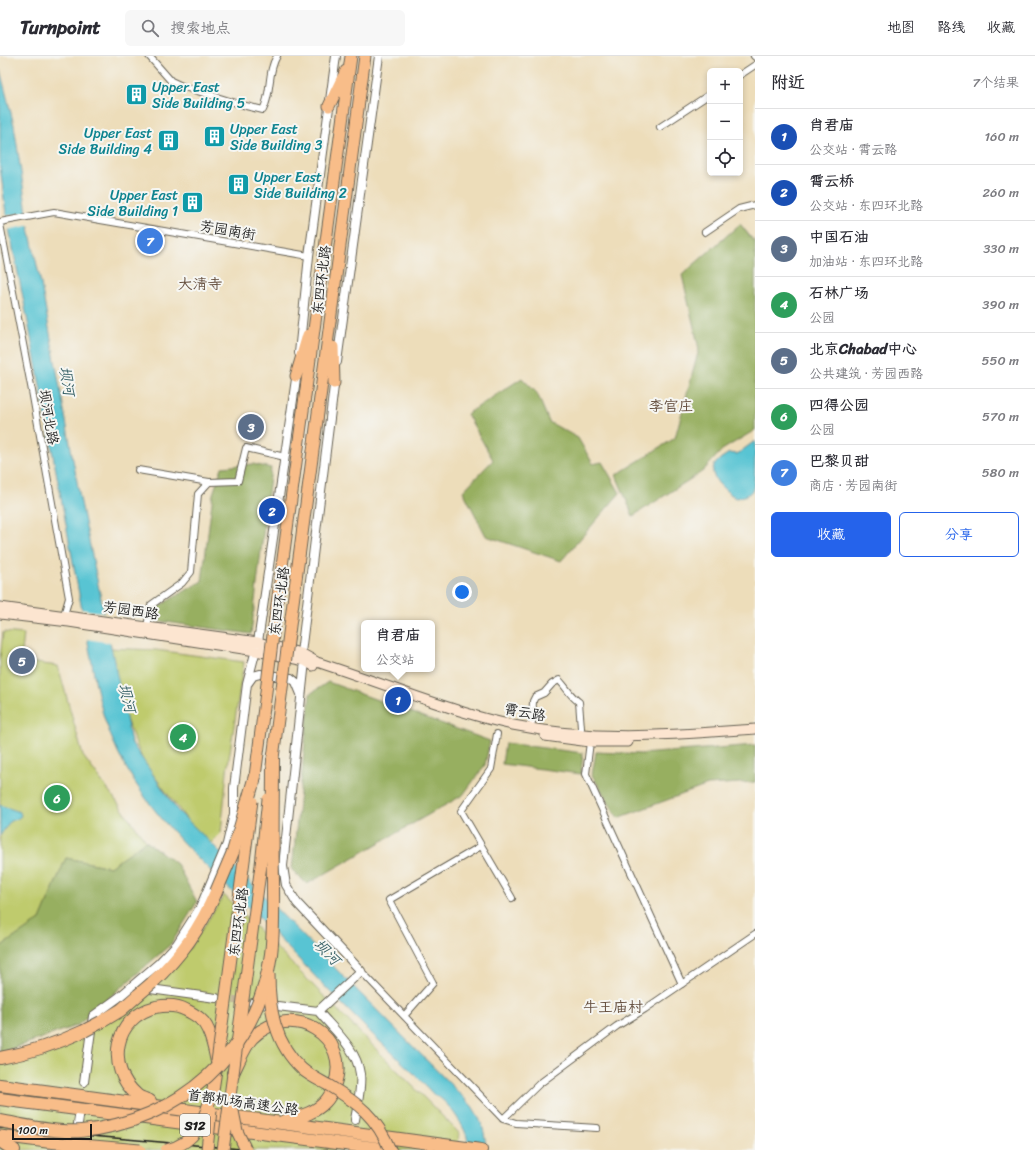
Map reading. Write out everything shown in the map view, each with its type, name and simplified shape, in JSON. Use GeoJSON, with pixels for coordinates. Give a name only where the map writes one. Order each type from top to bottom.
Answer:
{"type":"FeatureCollection","features":[{"type":"Feature","properties":{"kind":"highway","name":"东四环北路"},"geometry":{"type":"LineString","coordinates":[[223,1150],[365,56]]}},
{"type":"Feature","properties":{"kind":"highway"},"geometry":{"type":"LineString","coordinates":[[329,106],[351,60]]}},
{"type":"Feature","properties":{"kind":"highway","name":"东四环北路"},"geometry":{"type":"LineString","coordinates":[[213,1090],[275,618],[351,60]]}},
{"type":"Feature","properties":{"kind":"highway"},"geometry":{"type":"LineString","coordinates":[[296,376],[319,298]]}},
{"type":"Feature","properties":{"kind":"highway"},"geometry":{"type":"LineString","coordinates":[[332,312],[334,383]]}},
{"type":"Feature","properties":{"kind":"highway"},"geometry":{"type":"LineString","coordinates":[[0,1121],[64,1131],[80,1131],[135,1120],[172,1103],[191,1090],[214,1071],[227,1056],[240,1038],[256,1007],[271,955],[273,917],[273,758]]}},
{"type":"Feature","properties":{"kind":"highway"},"geometry":{"type":"LineString","coordinates":[[0,1058],[44,1047],[84,1031],[121,1010],[135,991],[152,983],[163,973],[189,943],[207,912],[213,889],[233,852],[255,776]]}},
{"type":"Feature","properties":{"kind":"highway"},"geometry":{"type":"LineString","coordinates":[[269,963],[269,984],[273,1020],[278,1036],[286,1050],[303,1070],[351,1099],[368,1113],[380,1128],[390,1150]]}},
{"type":"Feature","properties":{"kind":"highway"},"geometry":{"type":"LineString","coordinates":[[166,1107],[137,1096],[127,1084],[121,1072],[118,1060],[119,1043],[122,1032],[130,1021],[144,1011],[154,1008],[174,1006],[184,1009],[201,1019],[208,1029],[217,1062]]}},
{"type":"Feature","properties":{"kind":"highway"},"geometry":{"type":"LineString","coordinates":[[233,1074],[250,1040],[258,1032],[269,1026],[290,1021],[301,1022],[313,1027],[322,1034],[335,1054],[337,1064],[337,1074],[332,1093],[326,1102],[314,1111],[280,1122]]}},
{"type":"Feature","properties":{"kind":"highway","name":"首都机场高速公路"},"geometry":{"type":"LineString","coordinates":[[0,1085],[481,1150]]}},
{"type":"Feature","properties":{"kind":"highway"},"geometry":{"type":"LineString","coordinates":[[166,1150],[174,1148],[194,1135],[202,1121],[213,1090]]}},
{"type":"Feature","properties":{"kind":"highway"},"geometry":{"type":"LineString","coordinates":[[207,1150],[213,1090]]}},
{"type":"Feature","properties":{"kind":"highway"},"geometry":{"type":"LineString","coordinates":[[230,1096],[237,1131],[246,1150]]}},
{"type":"Feature","properties":{"kind":"highway","name":"首都机场高速公路"},"geometry":{"type":"LineString","coordinates":[[0,1099],[390,1150]]}},
{"type":"Feature","properties":{"kind":"highway"},"geometry":{"type":"LineString","coordinates":[[0,1138],[140,1150]]}},
{"type":"Feature","properties":{"kind":"highway"},"geometry":{"type":"LineString","coordinates":[[0,1138],[14,1150]]}},
{"type":"Feature","properties":{"kind":"highway"},"geometry":{"type":"LineString","coordinates":[[47,1142],[72,1146],[84,1150]]}},
{"type":"Feature","properties":{"kind":"main road","name":"芳园西路"},"geometry":{"type":"LineString","coordinates":[[0,607],[117,626],[257,646]]}},
{"type":"Feature","properties":{"kind":"main road","name":"芳园西路"},"geometry":{"type":"LineString","coordinates":[[0,614],[67,617]]}},
{"type":"Feature","properties":{"kind":"main road","name":"芳园西路"},"geometry":{"type":"LineString","coordinates":[[117,626],[147,627],[257,646]]}},
{"type":"Feature","properties":{"kind":"main road"},"geometry":{"type":"LineString","coordinates":[[257,646],[303,657]]}},
{"type":"Feature","properties":{"kind":"main road","name":"霄云路"},"geometry":{"type":"LineString","coordinates":[[303,657],[449,708],[514,725],[583,735],[612,736],[648,736],[755,729]]}},
{"type":"Feature","properties":{"kind":"main road","name":"霄云路"},"geometry":{"type":"LineString","coordinates":[[303,657],[317,668],[457,717],[534,735],[590,742],[659,742],[755,734]]}},
{"type":"Feature","properties":{"kind":"main road"},"geometry":{"type":"LineString","coordinates":[[0,1149],[9,1150]]}},
{"type":"Feature","properties":{"kind":"street"},"geometry":{"type":"LineString","coordinates":[[149,56],[171,81],[184,87],[263,110],[272,67],[277,56]]}},
{"type":"Feature","properties":{"kind":"street","name":"东四环北路"},"geometry":{"type":"LineString","coordinates":[[84,1082],[93,1016],[135,991],[177,944],[213,889],[227,844],[234,814],[234,788],[247,684],[257,646],[285,457],[296,376],[309,256],[336,56]]}},
{"type":"Feature","properties":{"kind":"street","name":"东四环北路"},"geometry":{"type":"LineString","coordinates":[[361,971],[297,903],[286,885],[283,866],[302,696],[303,657],[334,383],[379,56]]}},
{"type":"Feature","properties":{"kind":"street"},"geometry":{"type":"LineString","coordinates":[[743,73],[755,65]]}},
{"type":"Feature","properties":{"kind":"street"},"geometry":{"type":"LineString","coordinates":[[660,127],[707,96]]}},
{"type":"Feature","properties":{"kind":"street"},"geometry":{"type":"LineString","coordinates":[[705,232],[739,210],[755,205]]}},
{"type":"Feature","properties":{"kind":"street","name":"芳园南街"},"geometry":{"type":"LineString","coordinates":[[1,222],[54,212],[309,256]]}},
{"type":"Feature","properties":{"kind":"street","name":"坝河北路"},"geometry":{"type":"LineString","coordinates":[[1,222],[69,598],[67,617]]}},
{"type":"Feature","properties":{"kind":"street"},"geometry":{"type":"LineString","coordinates":[[138,470],[209,482],[238,481],[246,448],[285,457]]}},
{"type":"Feature","properties":{"kind":"street"},"geometry":{"type":"LineString","coordinates":[[147,627],[151,605],[182,583],[191,572],[198,494],[209,482]]}},
{"type":"Feature","properties":{"kind":"street"},"geometry":{"type":"LineString","coordinates":[[247,684],[253,676],[260,674],[291,678],[296,682],[302,696]]}},
{"type":"Feature","properties":{"kind":"street"},"geometry":{"type":"LineString","coordinates":[[532,722],[533,701],[535,697],[544,693],[552,684],[560,680],[572,698],[579,702],[581,728]]}},
{"type":"Feature","properties":{"kind":"street"},"geometry":{"type":"LineString","coordinates":[[497,734],[491,769],[461,811],[512,898]]}},
{"type":"Feature","properties":{"kind":"street"},"geometry":{"type":"LineString","coordinates":[[590,742],[586,774],[682,984]]}},
{"type":"Feature","properties":{"kind":"street"},"geometry":{"type":"LineString","coordinates":[[404,1016],[433,984],[389,900],[481,846]]}},
{"type":"Feature","properties":{"kind":"street"},"geometry":{"type":"LineString","coordinates":[[503,1119],[539,1084],[617,1026],[645,1009],[755,934]]}},
{"type":"Feature","properties":{"kind":"street"},"geometry":{"type":"LineString","coordinates":[[318,1011],[361,971],[503,1119],[516,1123],[597,1128]]}},
{"type":"Feature","properties":{"kind":"street"},"geometry":{"type":"LineString","coordinates":[[135,991],[216,998]]}},
{"type":"Feature","properties":{"kind":"street"},"geometry":{"type":"LineString","coordinates":[[251,1002],[318,1011],[345,1042],[357,1060],[360,1075],[355,1120]]}},
{"type":"Feature","properties":{"kind":"street"},"geometry":{"type":"LineString","coordinates":[[74,1150],[79,1117]]}},
{"type":"Feature","properties":{"kind":"green space"},"geometry":{"type":"Polygon","coordinates":[[[740,224],[753,240],[755,240],[755,430],[722,450],[703,471],[633,516],[616,475],[675,438],[699,349],[682,275],[740,224]]]}},
{"type":"Feature","properties":{"kind":"green space"},"geometry":{"type":"Polygon","coordinates":[[[522,378],[537,393],[549,422],[578,438],[593,464],[602,462],[620,493],[561,561],[486,536],[463,491],[493,460],[467,414],[522,378]]]}},
{"type":"Feature","properties":{"kind":"green space"},"geometry":{"type":"Polygon","coordinates":[[[253,464],[271,468],[251,634],[152,620],[154,609],[202,581],[213,494],[222,467],[253,464]]]}},
{"type":"Feature","properties":{"kind":"green space"},"geometry":{"type":"Polygon","coordinates":[[[3,632],[24,634],[21,661],[58,666],[83,756],[146,841],[110,867],[66,858],[40,920],[0,947],[0,658],[3,632]]]}},
{"type":"Feature","properties":{"kind":"green space"},"geometry":{"type":"Polygon","coordinates":[[[107,648],[156,650],[244,662],[227,771],[221,833],[210,844],[187,820],[143,761],[123,712],[107,648]]]}},
{"type":"Feature","properties":{"kind":"green space"},"geometry":{"type":"Polygon","coordinates":[[[328,682],[490,741],[485,765],[463,795],[307,884],[292,870],[310,694],[328,682]]]}},
{"type":"Feature","properties":{"kind":"green space"},"geometry":{"type":"Polygon","coordinates":[[[505,743],[583,753],[581,774],[502,764],[505,743]]]}},
{"type":"Feature","properties":{"kind":"green space"},"geometry":{"type":"Polygon","coordinates":[[[755,745],[755,782],[708,785],[618,818],[592,775],[596,752],[641,754],[755,745]]]}},
{"type":"Feature","properties":{"kind":"green space"},"geometry":{"type":"Polygon","coordinates":[[[146,841],[177,864],[197,902],[171,944],[78,1025],[0,1053],[0,947],[40,920],[66,858],[110,867],[146,841]]]}},
{"type":"Feature","properties":{"kind":"green space"},"geometry":{"type":"Polygon","coordinates":[[[224,895],[459,1133],[458,1150],[0,1150],[0,1060],[83,1038],[190,948],[224,895]]]}},
{"type":"Feature","properties":{"kind":"water"},"geometry":{"type":"Polygon","coordinates":[[[0,70],[14,125],[30,233],[41,284],[80,498],[131,742],[177,810],[472,1106],[482,1126],[486,1150],[468,1150],[467,1138],[464,1129],[448,1105],[434,1095],[352,1015],[266,925],[173,832],[134,781],[118,752],[104,716],[96,685],[30,332],[6,214],[0,166],[0,70]]]}},
{"type":"Feature","properties":{"kind":"water"},"geometry":{"type":"Polygon","coordinates":[[[755,441],[755,473],[753,489],[748,494],[736,498],[718,483],[713,473],[713,468],[720,459],[729,453],[737,454],[755,441]]]}},
{"type":"Feature","properties":{"kind":"water"},"geometry":{"type":"Polygon","coordinates":[[[0,805],[20,812],[21,816],[10,821],[0,836],[0,805]]]}},
{"type":"Feature","properties":{"kind":"pier"},"geometry":{"type":"Polygon","coordinates":[[[29,212],[31,225],[7,230],[5,216],[29,212]]]}},
{"type":"Feature","properties":{"kind":"pier"},"geometry":{"type":"Polygon","coordinates":[[[80,609],[107,613],[113,643],[86,639],[80,609]]]}},
{"type":"Feature","properties":{"kind":"tunnel"},"geometry":{"type":"LineString","coordinates":[[221,998],[247,1002]]}},
{"type":"Feature","properties":{"kind":"railway"},"geometry":{"type":"LineString","coordinates":[[0,1128],[252,1150]]}},
{"type":"Feature","properties":{"kind":"place","name":"Upper East Side Building 5"},"geometry":{"type":"Point","coordinates":[137,95]}},
{"type":"Feature","properties":{"kind":"place","name":"Upper East Side Building 3"},"geometry":{"type":"Point","coordinates":[214,137]}},
{"type":"Feature","properties":{"kind":"place","name":"Upper East Side Building 4"},"geometry":{"type":"Point","coordinates":[168,141]}},
{"type":"Feature","properties":{"kind":"place","name":"Upper East Side Building 2"},"geometry":{"type":"Point","coordinates":[239,185]}},
{"type":"Feature","properties":{"kind":"place","name":"Upper East Side Building 1"},"geometry":{"type":"Point","coordinates":[193,203]}},
{"type":"Feature","properties":{"kind":"place","name":"巴黎贝甜"},"geometry":{"type":"Point","coordinates":[150,241]}},
{"type":"Feature","properties":{"kind":"place","name":"中国石油"},"geometry":{"type":"Point","coordinates":[251,427]}},
{"type":"Feature","properties":{"kind":"place","name":"霄云桥"},"geometry":{"type":"Point","coordinates":[272,511]}},
{"type":"Feature","properties":{"kind":"place","name":"北京Chabad中心"},"geometry":{"type":"Point","coordinates":[22,661]}},
{"type":"Feature","properties":{"kind":"place","name":"肖君庙"},"geometry":{"type":"Point","coordinates":[398,700]}},
{"type":"Feature","properties":{"kind":"place","name":"石林广场"},"geometry":{"type":"Point","coordinates":[183,737]}},
{"type":"Feature","properties":{"kind":"place","name":"四得公园"},"geometry":{"type":"Point","coordinates":[57,798]}},
{"type":"Feature","properties":{"kind":"district","name":"大清寺"},"geometry":{"type":"Point","coordinates":[200,284]}},
{"type":"Feature","properties":{"kind":"district","name":"李官庄"},"geometry":{"type":"Point","coordinates":[671,406]}},
{"type":"Feature","properties":{"kind":"district","name":"牛王庙村"},"geometry":{"type":"Point","coordinates":[613,1007]}},
{"type":"Feature","properties":{"kind":"water label","name":"坝河"},"geometry":{"type":"Point","coordinates":[67,381]}},
{"type":"Feature","properties":{"kind":"water label","name":"坝河"},"geometry":{"type":"Point","coordinates":[127,698]}},
{"type":"Feature","properties":{"kind":"water label","name":"坝河"},"geometry":{"type":"Point","coordinates":[327,952]}}]}
